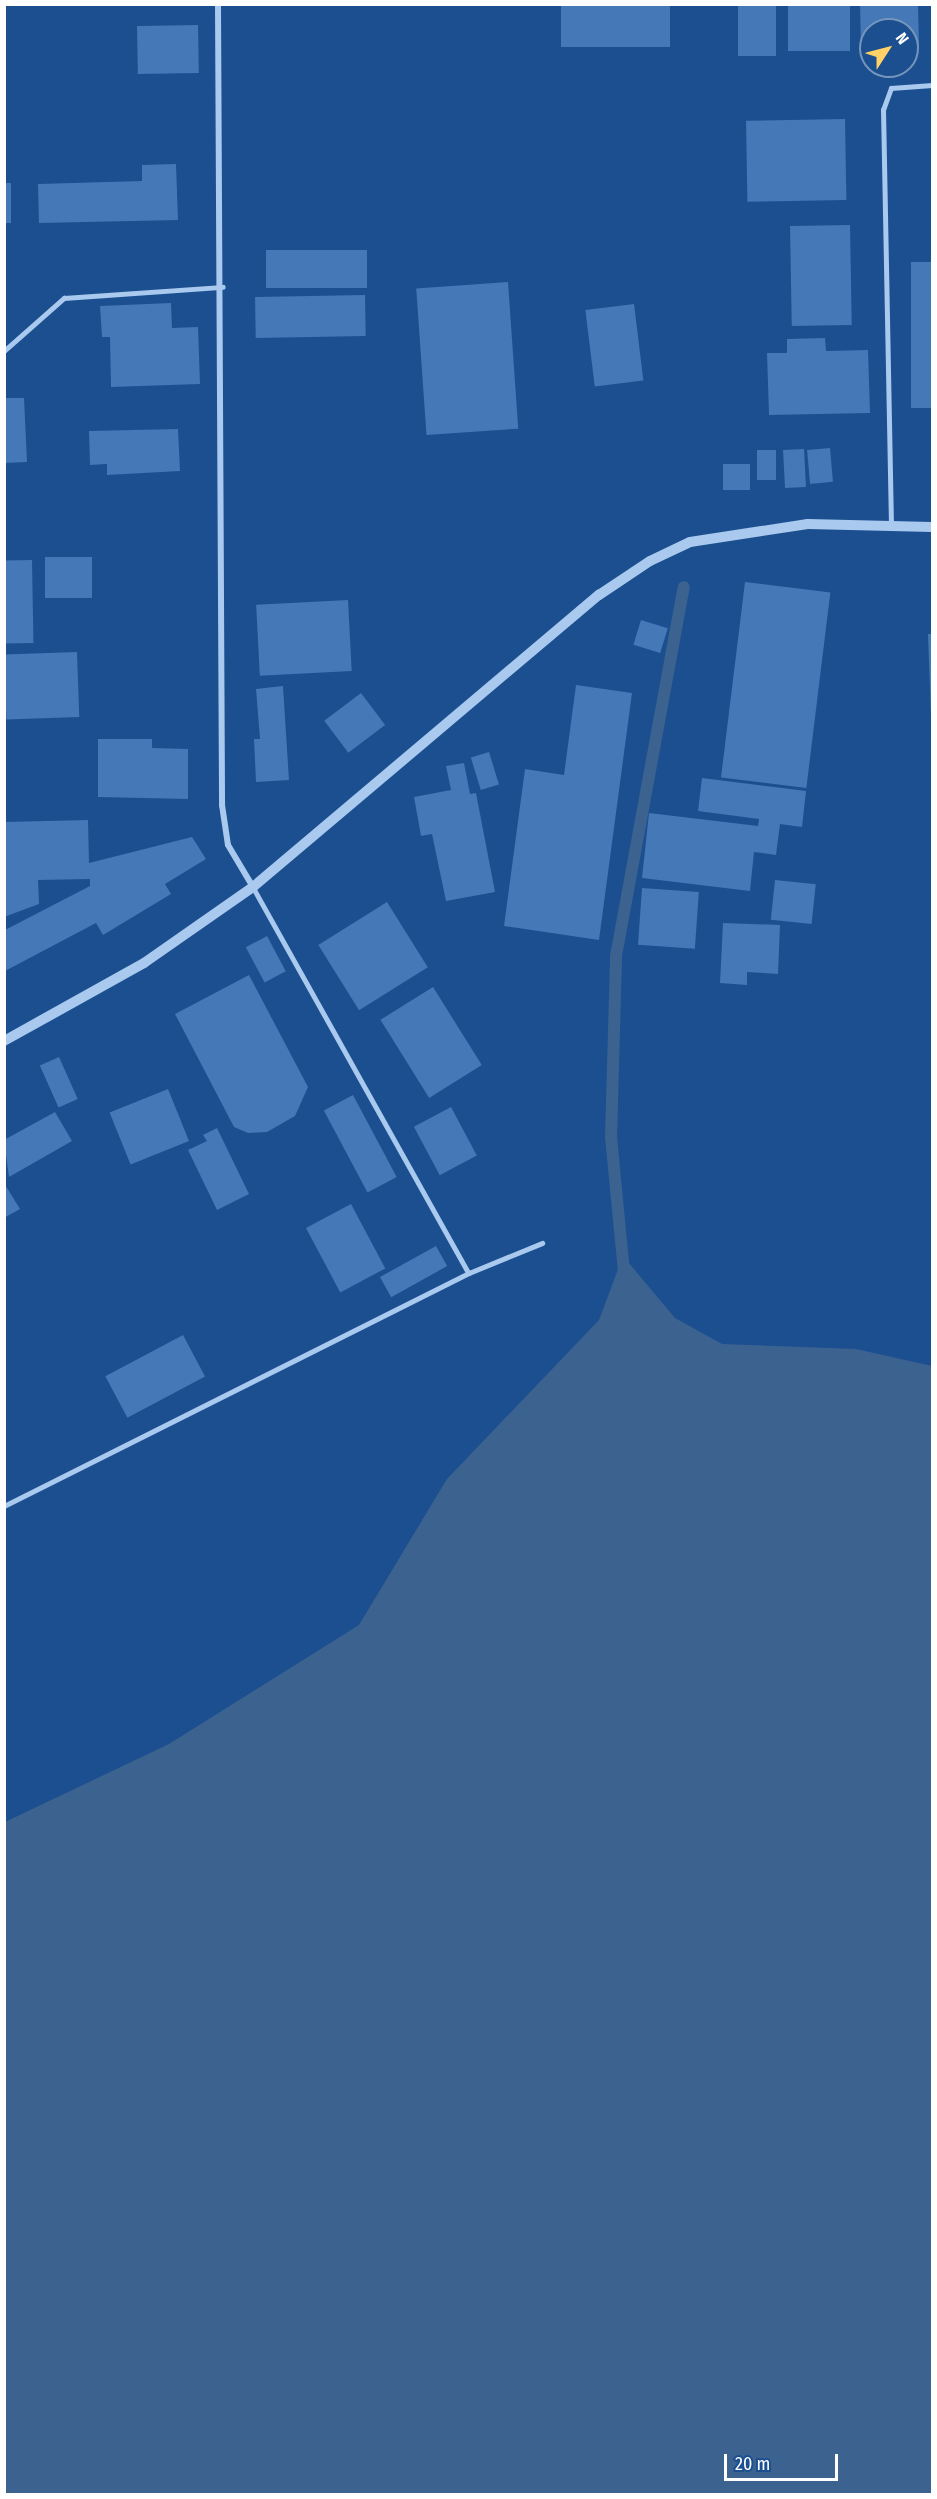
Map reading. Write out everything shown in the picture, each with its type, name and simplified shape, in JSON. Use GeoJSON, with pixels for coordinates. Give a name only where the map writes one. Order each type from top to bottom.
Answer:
{"type":"FeatureCollection","features":[{"type":"Feature","properties":{"kind":"street"},"geometry":{"type":"LineString","coordinates":[[218,4],[223,287],[222,805],[228,845],[253,887]]}},
{"type":"Feature","properties":{"kind":"street"},"geometry":{"type":"LineString","coordinates":[[4,1041],[144,963],[253,887],[599,595],[650,561],[690,542],[808,524],[933,526]]}},
{"type":"Feature","properties":{"kind":"lane"},"geometry":{"type":"LineString","coordinates":[[891,526],[884,110],[891,88],[933,85]]}},
{"type":"Feature","properties":{"kind":"lane"},"geometry":{"type":"LineString","coordinates":[[4,351],[64,298],[223,287]]}},
{"type":"Feature","properties":{"kind":"lane"},"geometry":{"type":"LineString","coordinates":[[253,887],[469,1273]]}},
{"type":"Feature","properties":{"kind":"lane"},"geometry":{"type":"LineString","coordinates":[[4,1506],[469,1273],[542,1243]]}},
{"type":"Feature","properties":{"kind":"water"},"geometry":{"type":"Polygon","coordinates":[[[623,1256],[675,1318],[722,1344],[856,1349],[932,1366],[932,2494],[5,2494],[5,1822],[169,1744],[359,1625],[447,1479],[599,1320],[623,1256]]]}},
{"type":"Feature","properties":{"kind":"building"},"geometry":{"type":"Polygon","coordinates":[[[561,4],[670,4],[670,47],[561,47],[561,4]]]}},
{"type":"Feature","properties":{"kind":"building"},"geometry":{"type":"Polygon","coordinates":[[[738,4],[776,4],[776,56],[738,56],[738,4]]]}},
{"type":"Feature","properties":{"kind":"building"},"geometry":{"type":"Polygon","coordinates":[[[788,4],[850,4],[850,51],[788,51],[788,4]]]}},
{"type":"Feature","properties":{"kind":"building"},"geometry":{"type":"Polygon","coordinates":[[[860,4],[918,4],[918,18],[860,18],[860,4]]]}},
{"type":"Feature","properties":{"kind":"building"},"geometry":{"type":"Polygon","coordinates":[[[198,25],[199,73],[138,74],[137,26],[198,25]]]}},
{"type":"Feature","properties":{"kind":"building"},"geometry":{"type":"Polygon","coordinates":[[[845,119],[846,200],[747,202],[746,121],[845,119]]]}},
{"type":"Feature","properties":{"kind":"building"},"geometry":{"type":"Polygon","coordinates":[[[176,164],[178,220],[39,223],[38,184],[142,181],[142,165],[176,164]]]}},
{"type":"Feature","properties":{"kind":"building"},"geometry":{"type":"Polygon","coordinates":[[[4,183],[11,183],[11,223],[4,223],[4,183]]]}},
{"type":"Feature","properties":{"kind":"building"},"geometry":{"type":"Polygon","coordinates":[[[850,225],[852,325],[792,326],[790,226],[850,225]]]}},
{"type":"Feature","properties":{"kind":"building"},"geometry":{"type":"Polygon","coordinates":[[[266,250],[367,250],[367,288],[266,288],[266,250]]]}},
{"type":"Feature","properties":{"kind":"building"},"geometry":{"type":"Polygon","coordinates":[[[911,262],[932,262],[932,408],[911,408],[911,262]]]}},
{"type":"Feature","properties":{"kind":"building"},"geometry":{"type":"Polygon","coordinates":[[[508,282],[518,429],[426,435],[416,288],[508,282]]]}},
{"type":"Feature","properties":{"kind":"building"},"geometry":{"type":"Polygon","coordinates":[[[365,295],[366,336],[256,338],[255,297],[365,295]]]}},
{"type":"Feature","properties":{"kind":"building"},"geometry":{"type":"Polygon","coordinates":[[[171,303],[172,328],[198,327],[200,384],[111,387],[110,337],[102,337],[100,306],[171,303]]]}},
{"type":"Feature","properties":{"kind":"building"},"geometry":{"type":"Polygon","coordinates":[[[634,304],[643,380],[595,386],[585,310],[634,304]]]}},
{"type":"Feature","properties":{"kind":"building"},"geometry":{"type":"Polygon","coordinates":[[[825,338],[826,351],[868,350],[870,413],[769,415],[767,353],[787,353],[787,339],[825,338]]]}},
{"type":"Feature","properties":{"kind":"building"},"geometry":{"type":"Polygon","coordinates":[[[4,398],[24,398],[27,462],[4,463],[4,398]]]}},
{"type":"Feature","properties":{"kind":"building"},"geometry":{"type":"Polygon","coordinates":[[[178,429],[180,471],[107,475],[107,464],[90,465],[89,431],[178,429]]]}},
{"type":"Feature","properties":{"kind":"building"},"geometry":{"type":"Polygon","coordinates":[[[830,448],[833,482],[810,484],[807,450],[830,448]]]}},
{"type":"Feature","properties":{"kind":"building"},"geometry":{"type":"Polygon","coordinates":[[[804,449],[806,487],[785,488],[783,450],[804,449]]]}},
{"type":"Feature","properties":{"kind":"building"},"geometry":{"type":"Polygon","coordinates":[[[757,450],[776,450],[776,480],[757,480],[757,450]]]}},
{"type":"Feature","properties":{"kind":"building"},"geometry":{"type":"Polygon","coordinates":[[[723,464],[750,464],[750,490],[723,490],[723,464]]]}},
{"type":"Feature","properties":{"kind":"building"},"geometry":{"type":"Polygon","coordinates":[[[45,557],[92,557],[92,598],[45,598],[45,557]]]}},
{"type":"Feature","properties":{"kind":"building"},"geometry":{"type":"Polygon","coordinates":[[[4,560],[32,560],[33,643],[5,643],[4,560]]]}},
{"type":"Feature","properties":{"kind":"building"},"geometry":{"type":"Polygon","coordinates":[[[745,582],[830,592],[806,788],[721,778],[745,582]]]}},
{"type":"Feature","properties":{"kind":"building"},"geometry":{"type":"Polygon","coordinates":[[[348,600],[352,671],[260,676],[256,605],[348,600]]]}},
{"type":"Feature","properties":{"kind":"building"},"geometry":{"type":"Polygon","coordinates":[[[641,620],[668,628],[660,653],[633,645],[641,620]]]}},
{"type":"Feature","properties":{"kind":"building"},"geometry":{"type":"Polygon","coordinates":[[[928,634],[932,634],[932,717],[931,717],[928,634]]]}},
{"type":"Feature","properties":{"kind":"building"},"geometry":{"type":"Polygon","coordinates":[[[77,652],[79,717],[6,720],[4,655],[77,652]]]}},
{"type":"Feature","properties":{"kind":"building"},"geometry":{"type":"Polygon","coordinates":[[[576,685],[632,693],[599,940],[504,926],[525,769],[564,775],[576,685]]]}},
{"type":"Feature","properties":{"kind":"building"},"geometry":{"type":"Polygon","coordinates":[[[283,686],[289,780],[256,782],[254,739],[260,739],[256,689],[283,686]]]}},
{"type":"Feature","properties":{"kind":"building"},"geometry":{"type":"Polygon","coordinates":[[[361,693],[385,725],[348,753],[324,721],[361,693]]]}},
{"type":"Feature","properties":{"kind":"building"},"geometry":{"type":"Polygon","coordinates":[[[98,739],[152,739],[152,748],[188,749],[188,799],[98,797],[98,739]]]}},
{"type":"Feature","properties":{"kind":"building"},"geometry":{"type":"Polygon","coordinates":[[[489,752],[499,785],[481,790],[471,758],[489,752]]]}},
{"type":"Feature","properties":{"kind":"building"},"geometry":{"type":"Polygon","coordinates":[[[464,763],[470,794],[476,793],[495,892],[446,901],[432,834],[421,836],[414,797],[451,790],[446,766],[464,763]]]}},
{"type":"Feature","properties":{"kind":"building"},"geometry":{"type":"Polygon","coordinates":[[[702,778],[806,791],[802,827],[780,824],[776,855],[754,852],[750,891],[642,878],[649,813],[758,826],[759,819],[698,811],[702,778]]]}},
{"type":"Feature","properties":{"kind":"building"},"geometry":{"type":"Polygon","coordinates":[[[88,820],[89,863],[192,837],[206,859],[165,884],[171,894],[103,935],[96,923],[5,971],[5,930],[90,886],[90,879],[38,880],[39,904],[4,917],[4,822],[88,820]]]}},
{"type":"Feature","properties":{"kind":"building"},"geometry":{"type":"Polygon","coordinates":[[[775,880],[816,884],[812,924],[771,920],[775,880]]]}},
{"type":"Feature","properties":{"kind":"building"},"geometry":{"type":"Polygon","coordinates":[[[642,888],[699,892],[695,949],[638,945],[642,888]]]}},
{"type":"Feature","properties":{"kind":"building"},"geometry":{"type":"Polygon","coordinates":[[[387,902],[428,967],[359,1010],[318,945],[387,902]]]}},
{"type":"Feature","properties":{"kind":"building"},"geometry":{"type":"Polygon","coordinates":[[[723,923],[780,925],[778,974],[747,972],[747,985],[720,983],[723,923]]]}},
{"type":"Feature","properties":{"kind":"building"},"geometry":{"type":"Polygon","coordinates":[[[267,936],[286,971],[265,983],[246,947],[267,936]]]}},
{"type":"Feature","properties":{"kind":"building"},"geometry":{"type":"Polygon","coordinates":[[[249,975],[308,1087],[295,1116],[267,1132],[248,1133],[234,1127],[175,1014],[249,975]]]}},
{"type":"Feature","properties":{"kind":"building"},"geometry":{"type":"Polygon","coordinates":[[[433,987],[482,1065],[429,1098],[380,1020],[433,987]]]}},
{"type":"Feature","properties":{"kind":"building"},"geometry":{"type":"Polygon","coordinates":[[[59,1057],[78,1099],[59,1108],[40,1066],[59,1057]]]}},
{"type":"Feature","properties":{"kind":"building"},"geometry":{"type":"Polygon","coordinates":[[[168,1089],[189,1141],[131,1165],[110,1113],[168,1089]]]}},
{"type":"Feature","properties":{"kind":"building"},"geometry":{"type":"Polygon","coordinates":[[[353,1095],[397,1177],[368,1193],[324,1110],[353,1095]]]}},
{"type":"Feature","properties":{"kind":"building"},"geometry":{"type":"Polygon","coordinates":[[[451,1107],[477,1156],[440,1175],[414,1127],[451,1107]]]}},
{"type":"Feature","properties":{"kind":"building"},"geometry":{"type":"Polygon","coordinates":[[[55,1112],[72,1141],[9,1177],[4,1140],[55,1112]]]}},
{"type":"Feature","properties":{"kind":"building"},"geometry":{"type":"Polygon","coordinates":[[[217,1128],[249,1194],[217,1210],[188,1150],[207,1141],[203,1135],[217,1128]]]}},
{"type":"Feature","properties":{"kind":"building"},"geometry":{"type":"Polygon","coordinates":[[[4,1183],[20,1209],[4,1218],[4,1183]]]}},
{"type":"Feature","properties":{"kind":"building"},"geometry":{"type":"Polygon","coordinates":[[[351,1204],[385,1268],[340,1292],[306,1228],[351,1204]]]}},
{"type":"Feature","properties":{"kind":"building"},"geometry":{"type":"Polygon","coordinates":[[[436,1246],[447,1266],[391,1297],[380,1277],[436,1246]]]}},
{"type":"Feature","properties":{"kind":"building"},"geometry":{"type":"Polygon","coordinates":[[[183,1335],[205,1376],[127,1418],[105,1376],[183,1335]]]}},
{"type":"Feature","properties":{"kind":"waterway"},"geometry":{"type":"LineString","coordinates":[[624,1272],[611,1138],[616,956],[684,587]]}}]}
